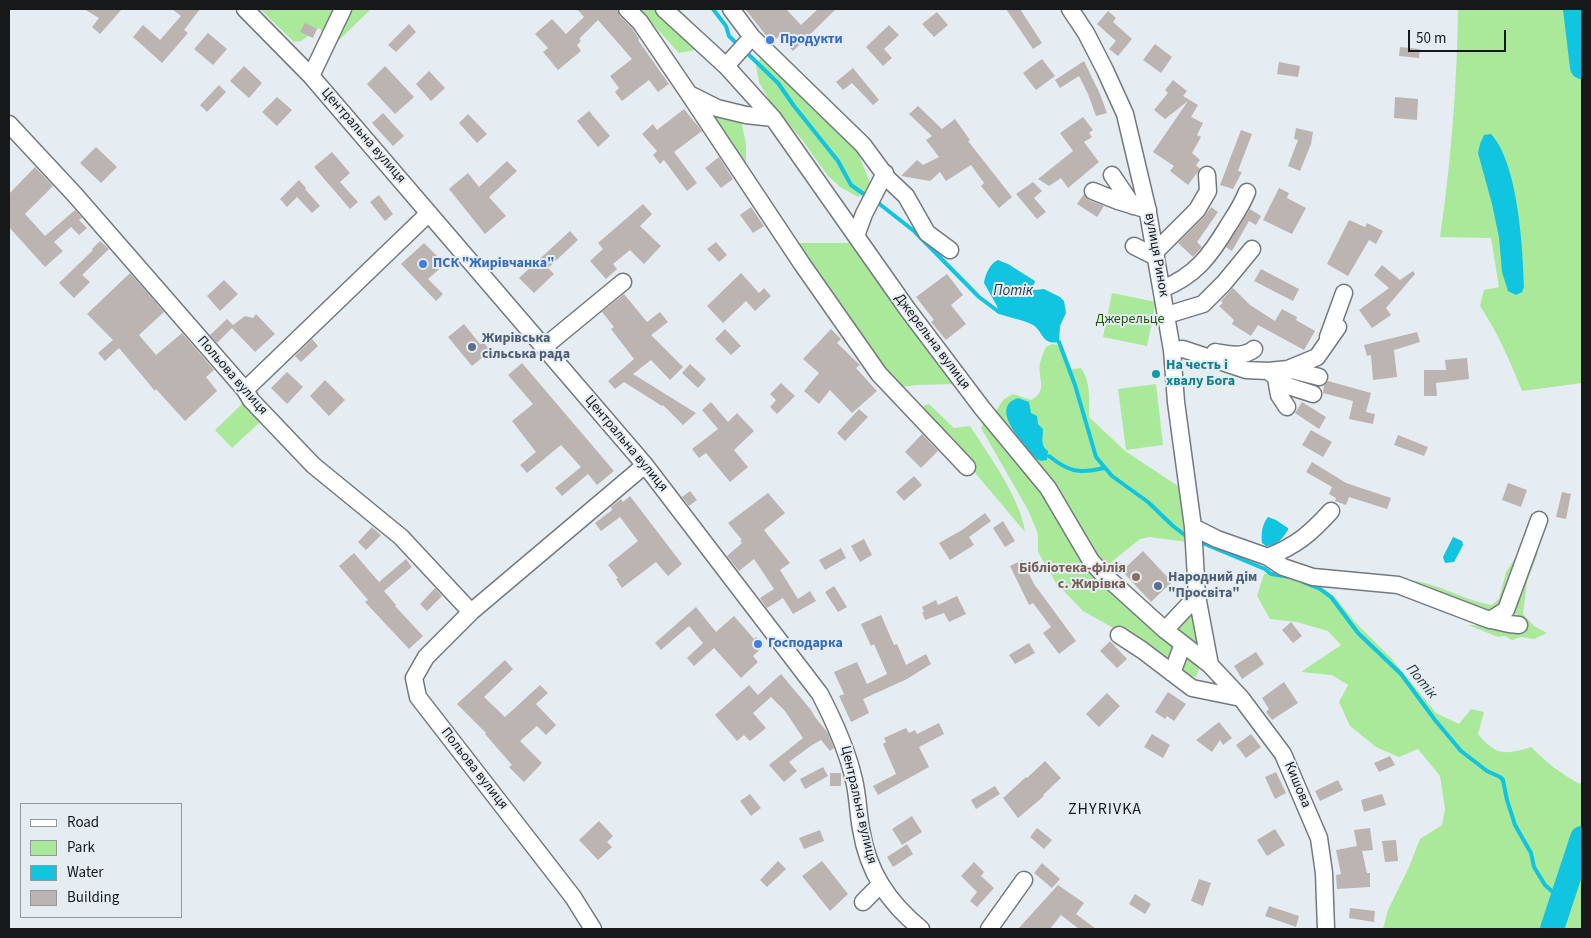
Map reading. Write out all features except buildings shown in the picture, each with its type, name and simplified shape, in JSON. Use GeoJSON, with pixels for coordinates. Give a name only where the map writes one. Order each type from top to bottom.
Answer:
{"type":"FeatureCollection","features":[{"type":"Feature","properties":{"kind":"street","name":"Центральна вулиця"},"geometry":{"type":"LineString","coordinates":[[245,9],[311,76],[645,465],[820,694],[839,730],[854,780],[861,832],[870,865],[880,885],[908,918],[921,929]]}},
{"type":"Feature","properties":{"kind":"street"},"geometry":{"type":"LineString","coordinates":[[311,76],[343,9]]}},
{"type":"Feature","properties":{"kind":"street"},"geometry":{"type":"LineString","coordinates":[[627,9],[640,22],[878,374],[967,467]]}},
{"type":"Feature","properties":{"kind":"street","name":"Джерельна вулиця"},"geometry":{"type":"LineString","coordinates":[[664,9],[726,66],[774,118],[914,318],[982,408],[1048,488],[1091,561],[1165,630],[1210,665]]}},
{"type":"Feature","properties":{"kind":"street"},"geometry":{"type":"LineString","coordinates":[[731,9],[752,37],[864,146],[906,196],[927,233],[950,250]]}},
{"type":"Feature","properties":{"kind":"street","name":"вулиця Ринок"},"geometry":{"type":"LineString","coordinates":[[1070,9],[1086,33],[1125,114],[1140,208],[1156,254],[1167,315],[1177,350],[1176,402],[1193,527],[1197,596],[1210,665]]}},
{"type":"Feature","properties":{"kind":"street"},"geometry":{"type":"LineString","coordinates":[[726,66],[752,37]]}},
{"type":"Feature","properties":{"kind":"street"},"geometry":{"type":"LineString","coordinates":[[689,94],[717,108],[746,115],[774,118]]}},
{"type":"Feature","properties":{"kind":"street","name":"Польова вулиця"},"geometry":{"type":"LineString","coordinates":[[9,124],[76,196],[245,390],[251,400],[313,465],[401,537],[471,612]]}},
{"type":"Feature","properties":{"kind":"street"},"geometry":{"type":"LineString","coordinates":[[856,236],[864,214],[885,173]]}},
{"type":"Feature","properties":{"kind":"street"},"geometry":{"type":"LineString","coordinates":[[1112,175],[1140,208]]}},
{"type":"Feature","properties":{"kind":"street"},"geometry":{"type":"LineString","coordinates":[[1134,246],[1156,254],[1197,210],[1208,191],[1210,179]]}},
{"type":"Feature","properties":{"kind":"street"},"geometry":{"type":"LineString","coordinates":[[1093,190],[1140,208]]}},
{"type":"Feature","properties":{"kind":"street"},"geometry":{"type":"LineString","coordinates":[[1162,289],[1184,278],[1200,267],[1242,205],[1247,192]]}},
{"type":"Feature","properties":{"kind":"street"},"geometry":{"type":"LineString","coordinates":[[245,390],[429,213]]}},
{"type":"Feature","properties":{"kind":"street"},"geometry":{"type":"LineString","coordinates":[[1167,315],[1203,304],[1224,283],[1252,249]]}},
{"type":"Feature","properties":{"kind":"street"},"geometry":{"type":"LineString","coordinates":[[544,347],[623,282]]}},
{"type":"Feature","properties":{"kind":"street"},"geometry":{"type":"LineString","coordinates":[[1326,344],[1344,293]]}},
{"type":"Feature","properties":{"kind":"street"},"geometry":{"type":"LineString","coordinates":[[1277,373],[1317,357],[1338,327]]}},
{"type":"Feature","properties":{"kind":"street"},"geometry":{"type":"LineString","coordinates":[[1177,350],[1236,355],[1250,353],[1254,349]]}},
{"type":"Feature","properties":{"kind":"street"},"geometry":{"type":"LineString","coordinates":[[1177,350],[1246,370],[1319,377]]}},
{"type":"Feature","properties":{"kind":"street"},"geometry":{"type":"LineString","coordinates":[[1277,373],[1288,386],[1313,394]]}},
{"type":"Feature","properties":{"kind":"street"},"geometry":{"type":"LineString","coordinates":[[1277,373],[1279,395],[1288,407]]}},
{"type":"Feature","properties":{"kind":"street","name":"Польова вулиця"},"geometry":{"type":"LineString","coordinates":[[592,929],[573,897],[418,697],[414,678],[426,657],[471,612],[645,465]]}},
{"type":"Feature","properties":{"kind":"street"},"geometry":{"type":"LineString","coordinates":[[1268,556],[1290,548],[1311,532],[1331,511]]}},
{"type":"Feature","properties":{"kind":"street"},"geometry":{"type":"LineString","coordinates":[[1490,620],[1506,610],[1539,520]]}},
{"type":"Feature","properties":{"kind":"street"},"geometry":{"type":"LineString","coordinates":[[1193,527],[1217,539],[1268,556],[1283,567],[1314,577],[1398,586],[1490,620],[1519,625]]}},
{"type":"Feature","properties":{"kind":"street"},"geometry":{"type":"LineString","coordinates":[[1165,630],[1197,596]]}},
{"type":"Feature","properties":{"kind":"street"},"geometry":{"type":"LineString","coordinates":[[1119,635],[1192,688],[1241,698]]}},
{"type":"Feature","properties":{"kind":"street"},"geometry":{"type":"LineString","coordinates":[[1172,673],[1183,644]]}},
{"type":"Feature","properties":{"kind":"street","name":"Кишова"},"geometry":{"type":"LineString","coordinates":[[1210,665],[1241,698],[1283,754],[1319,838],[1324,873],[1326,929]]}},
{"type":"Feature","properties":{"kind":"street"},"geometry":{"type":"LineString","coordinates":[[989,929],[1024,880]]}},
{"type":"Feature","properties":{"kind":"street"},"geometry":{"type":"LineString","coordinates":[[863,902],[880,885]]}},
{"type":"Feature","properties":{"kind":"green space"},"geometry":{"type":"Polygon","coordinates":[[[260,9],[371,9],[333,46],[319,28],[301,41],[294,42],[260,9]]]}},
{"type":"Feature","properties":{"kind":"green space"},"geometry":{"type":"Polygon","coordinates":[[[639,9],[679,9],[693,23],[706,41],[695,50],[679,53],[639,9]]]}},
{"type":"Feature","properties":{"kind":"green space"},"geometry":{"type":"Polygon","coordinates":[[[1458,9],[1582,9],[1582,383],[1522,391],[1503,347],[1480,306],[1484,290],[1499,287],[1491,238],[1440,237],[1453,123],[1458,9]]]}},
{"type":"Feature","properties":{"kind":"green space"},"geometry":{"type":"Polygon","coordinates":[[[761,57],[768,59],[857,150],[870,183],[867,191],[858,197],[840,187],[828,176],[803,141],[769,100],[759,82],[756,66],[761,57]]]}},
{"type":"Feature","properties":{"kind":"green space"},"geometry":{"type":"Polygon","coordinates":[[[715,114],[740,115],[746,144],[746,167],[715,122],[715,114]]]}},
{"type":"Feature","properties":{"kind":"green space"},"geometry":{"type":"Polygon","coordinates":[[[798,243],[850,243],[955,384],[902,387],[887,374],[820,282],[798,243]]]}},
{"type":"Feature","properties":{"kind":"green space","name":"Джерельце"},"geometry":{"type":"Polygon","coordinates":[[[1112,293],[1156,302],[1147,346],[1103,337],[1112,293]]]}},
{"type":"Feature","properties":{"kind":"green space"},"geometry":{"type":"Polygon","coordinates":[[[1052,344],[1058,345],[1068,370],[1081,368],[1084,373],[1089,391],[1089,417],[1125,451],[1178,486],[1185,510],[1187,542],[1149,537],[1140,539],[1104,568],[994,414],[1003,400],[1013,394],[1031,400],[1040,393],[1040,363],[1046,347],[1052,344]]]}},
{"type":"Feature","properties":{"kind":"green space"},"geometry":{"type":"Polygon","coordinates":[[[1156,384],[1163,445],[1126,450],[1118,389],[1156,384]]]}},
{"type":"Feature","properties":{"kind":"green space"},"geometry":{"type":"Polygon","coordinates":[[[243,403],[260,422],[232,448],[215,430],[243,403]]]}},
{"type":"Feature","properties":{"kind":"green space"},"geometry":{"type":"Polygon","coordinates":[[[929,404],[954,428],[970,426],[1011,491],[1025,532],[922,410],[923,406],[929,404]]]}},
{"type":"Feature","properties":{"kind":"green space"},"geometry":{"type":"Polygon","coordinates":[[[983,424],[989,424],[1021,462],[1053,508],[1177,647],[1170,664],[1083,611],[1056,583],[1038,552],[1038,534],[1028,510],[981,428],[983,424]]]}},
{"type":"Feature","properties":{"kind":"green space"},"geometry":{"type":"Polygon","coordinates":[[[1519,552],[1504,603],[1490,611],[1394,580],[1406,580],[1431,585],[1492,605],[1499,599],[1506,572],[1519,552]]]}},
{"type":"Feature","properties":{"kind":"green space"},"geometry":{"type":"Polygon","coordinates":[[[1535,553],[1538,553],[1527,582],[1523,614],[1534,626],[1547,633],[1534,639],[1521,637],[1512,640],[1505,636],[1498,637],[1468,625],[1522,627],[1515,613],[1517,600],[1535,553]]]}},
{"type":"Feature","properties":{"kind":"green space"},"geometry":{"type":"Polygon","coordinates":[[[1278,571],[1318,584],[1335,597],[1355,622],[1392,659],[1436,713],[1459,724],[1471,709],[1484,712],[1478,734],[1490,746],[1501,752],[1531,747],[1566,776],[1580,784],[1582,780],[1582,929],[1383,929],[1388,910],[1420,839],[1442,825],[1445,809],[1440,776],[1418,749],[1399,757],[1376,747],[1350,726],[1339,702],[1348,685],[1332,675],[1301,672],[1341,645],[1328,631],[1297,622],[1270,619],[1257,596],[1264,574],[1278,571]]]}},
{"type":"Feature","properties":{"kind":"green space"},"geometry":{"type":"Polygon","coordinates":[[[1192,614],[1198,641],[1196,643],[1179,629],[1192,614]]]}},
{"type":"Feature","properties":{"kind":"green space"},"geometry":{"type":"Polygon","coordinates":[[[1185,656],[1190,658],[1199,669],[1196,677],[1187,675],[1180,667],[1185,656]]]}},
{"type":"Feature","properties":{"kind":"water"},"geometry":{"type":"Polygon","coordinates":[[[1491,134],[1500,147],[1507,165],[1517,207],[1524,287],[1522,292],[1516,295],[1508,291],[1502,272],[1499,237],[1478,153],[1484,135],[1491,134]]]}},
{"type":"Feature","properties":{"kind":"water","name":"Потік"},"geometry":{"type":"Polygon","coordinates":[[[998,260],[1035,281],[1033,288],[1035,290],[1044,289],[1064,301],[1066,313],[1060,326],[1059,342],[1049,342],[1031,324],[999,314],[997,306],[984,283],[988,270],[998,260]]]}},
{"type":"Feature","properties":{"kind":"water"},"geometry":{"type":"Polygon","coordinates":[[[1018,398],[1029,402],[1031,413],[1037,416],[1038,424],[1043,429],[1043,444],[1048,451],[1047,460],[1041,461],[1037,459],[1018,437],[1007,418],[1006,410],[1009,403],[1018,398]]]}},
{"type":"Feature","properties":{"kind":"water"},"geometry":{"type":"Polygon","coordinates":[[[1268,517],[1276,520],[1288,528],[1288,530],[1279,541],[1273,545],[1266,546],[1262,543],[1262,533],[1264,523],[1268,517]]]}},
{"type":"Feature","properties":{"kind":"water"},"geometry":{"type":"Polygon","coordinates":[[[1453,537],[1462,541],[1463,545],[1454,562],[1445,563],[1443,557],[1453,537]]]}},
{"type":"Feature","properties":{"kind":"waterway"},"geometry":{"type":"LineString","coordinates":[[713,9],[726,26],[729,36],[735,42]]}},
{"type":"Feature","properties":{"kind":"waterway"},"geometry":{"type":"LineString","coordinates":[[1575,9],[1582,67]]}},
{"type":"Feature","properties":{"kind":"waterway"},"geometry":{"type":"LineString","coordinates":[[745,51],[778,83],[838,161],[851,185],[868,197]]}},
{"type":"Feature","properties":{"kind":"waterway"},"geometry":{"type":"LineString","coordinates":[[877,202],[914,231],[979,297],[999,312]]}},
{"type":"Feature","properties":{"kind":"waterway","name":"Потік"},"geometry":{"type":"LineString","coordinates":[[1059,342],[1075,385],[1096,457],[1112,476],[1148,502],[1186,536]]}},
{"type":"Feature","properties":{"kind":"waterway"},"geometry":{"type":"LineString","coordinates":[[1049,456],[1075,470],[1088,471],[1104,468]]}},
{"type":"Feature","properties":{"kind":"waterway","name":"Потік"},"geometry":{"type":"LineString","coordinates":[[1200,542],[1265,569],[1271,574],[1290,577]]}},
{"type":"Feature","properties":{"kind":"waterway","name":"Потік"},"geometry":{"type":"LineString","coordinates":[[1303,582],[1320,589],[1331,597],[1358,633],[1401,674],[1461,751],[1487,771],[1503,780],[1515,825],[1531,853],[1534,867],[1545,885],[1562,900]]}},
{"type":"Feature","properties":{"kind":"waterway"},"geometry":{"type":"LineString","coordinates":[[1552,929],[1582,838]]}},
{"type":"Feature","properties":{"kind":"place","name":"Продукти"},"geometry":{"type":"Point","coordinates":[770,40]}},
{"type":"Feature","properties":{"kind":"place","name":"ПСК \"Жирівчанка\""},"geometry":{"type":"Point","coordinates":[423,264]}},
{"type":"Feature","properties":{"kind":"place","name":"Жирівська сільська рада"},"geometry":{"type":"Point","coordinates":[472,347]}},
{"type":"Feature","properties":{"kind":"place","name":"На честь і хвалу Бога"},"geometry":{"type":"Point","coordinates":[1156,374]}},
{"type":"Feature","properties":{"kind":"place","name":"Бібліотека-філія с. Жирівка"},"geometry":{"type":"Point","coordinates":[1136,577]}},
{"type":"Feature","properties":{"kind":"place","name":"Народний дім \"Просвіта\""},"geometry":{"type":"Point","coordinates":[1158,586]}},
{"type":"Feature","properties":{"kind":"place","name":"Господарка"},"geometry":{"type":"Point","coordinates":[758,644]}},
{"type":"Feature","properties":{"kind":"district","name":"ZHYRIVKA"},"geometry":{"type":"Point","coordinates":[1105,810]}}]}
